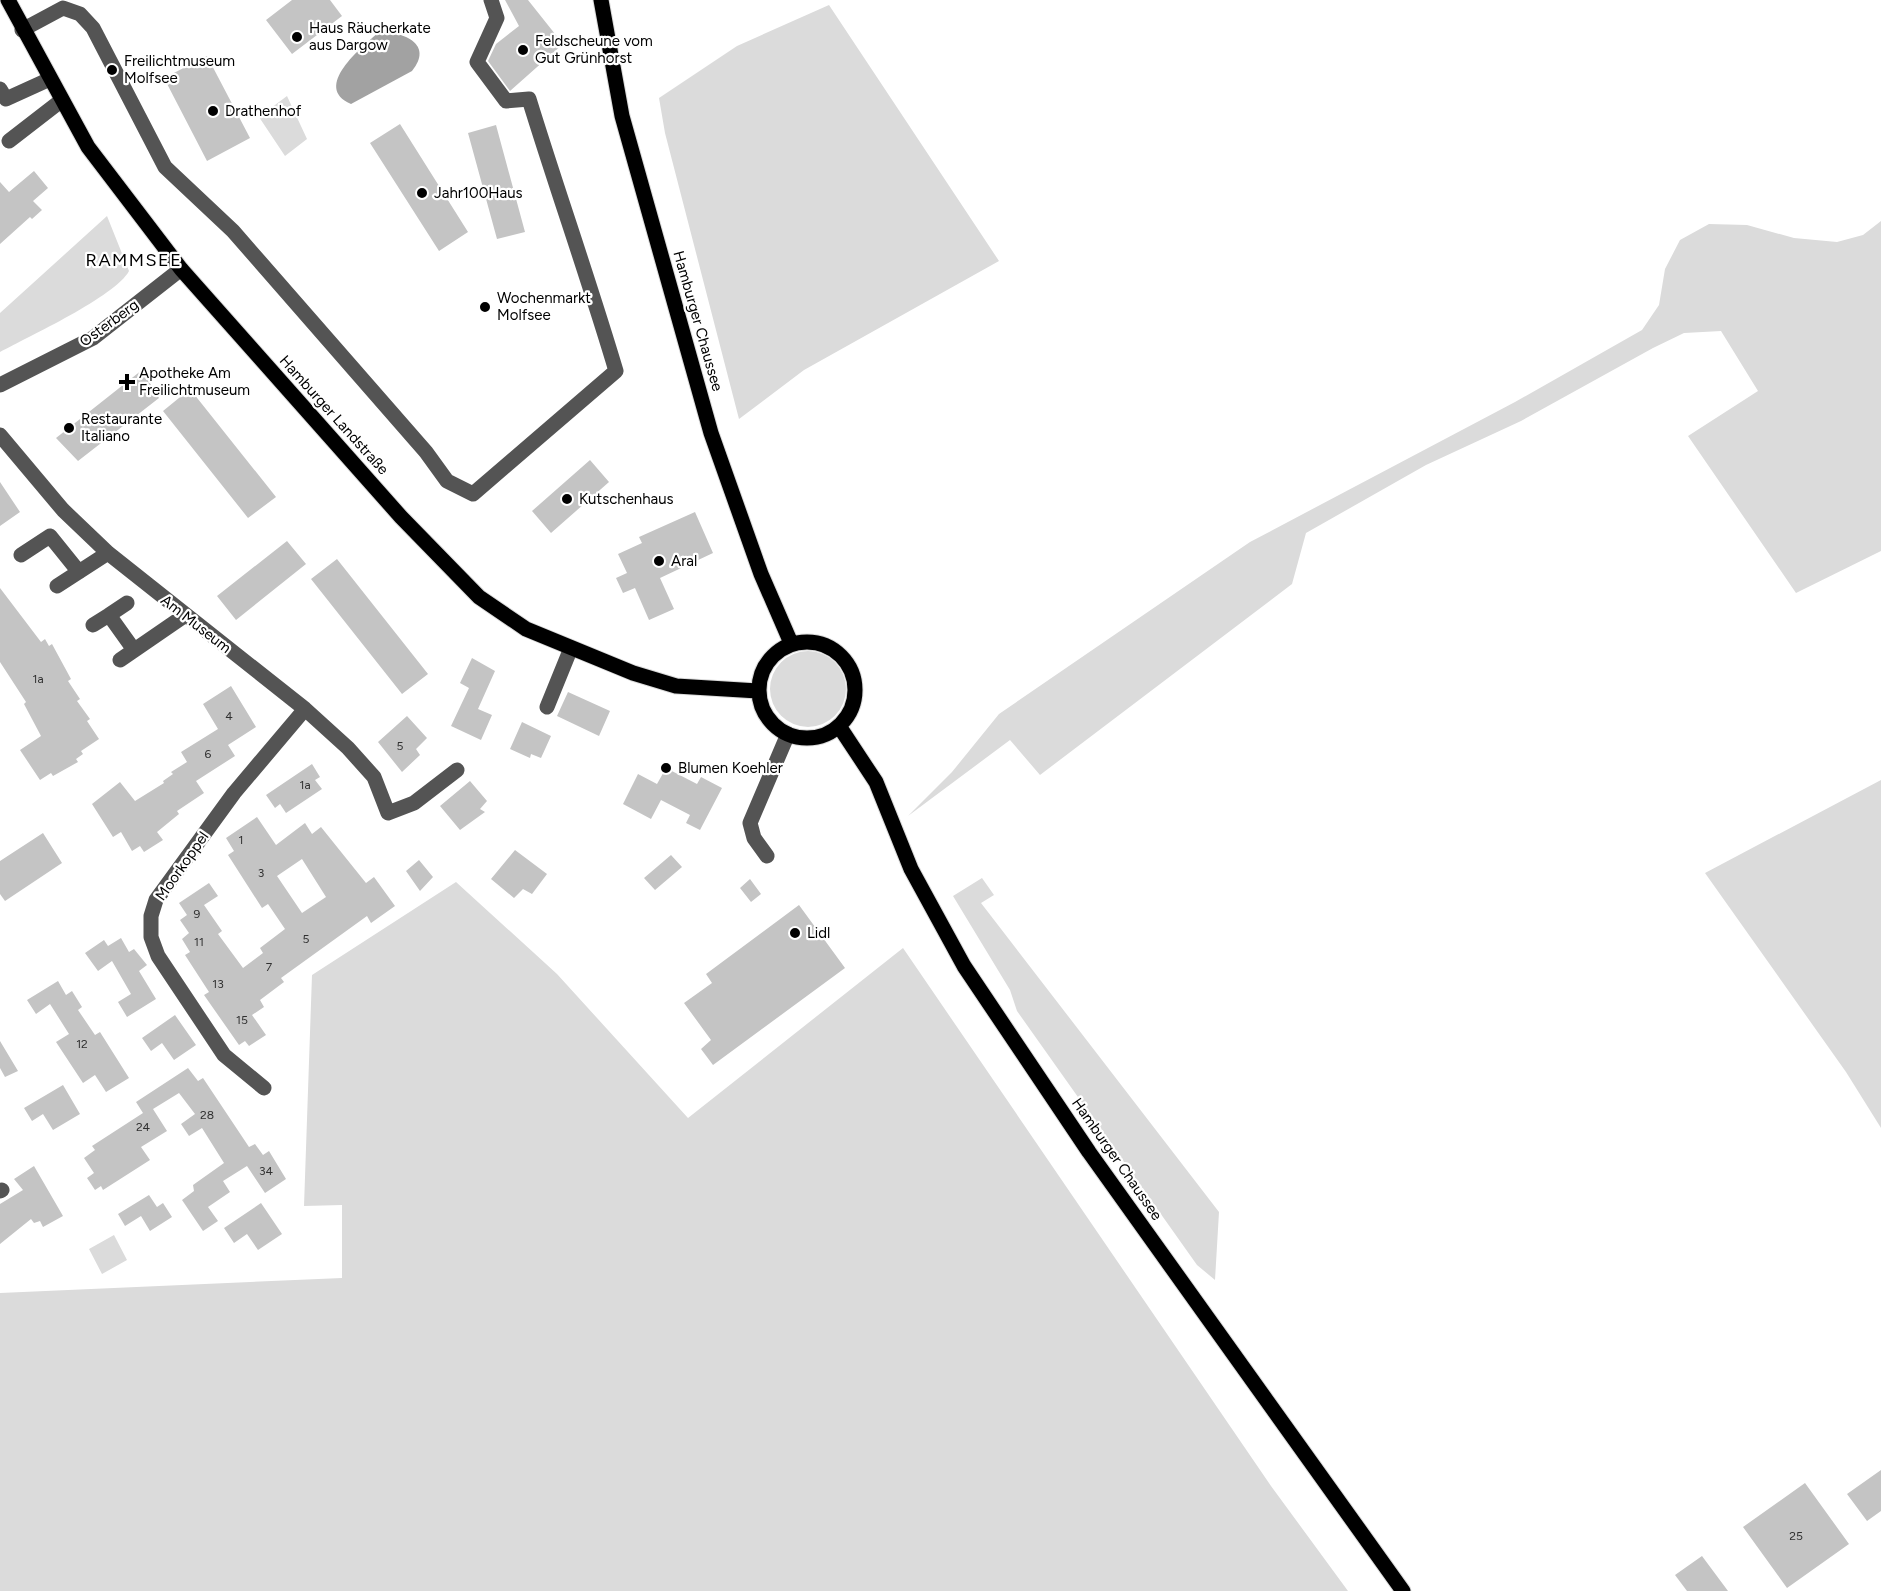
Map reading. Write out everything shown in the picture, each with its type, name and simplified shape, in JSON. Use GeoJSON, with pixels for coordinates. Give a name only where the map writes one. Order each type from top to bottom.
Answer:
{"type":"FeatureCollection","features":[{"type":"Feature","properties":{"kind":"main road","name":"Hamburger Landstraße"},"geometry":{"type":"LineString","coordinates":[[8,0],[22,30],[88,147],[181,269],[401,517],[479,597],[501,615],[526,629],[633,674],[667,684],[704,689],[758,691]]}},
{"type":"Feature","properties":{"kind":"main road","name":"Hamburger Chaussee"},"geometry":{"type":"LineString","coordinates":[[601,0],[622,116],[711,433],[761,574],[791,643]]}},
{"type":"Feature","properties":{"kind":"main road"},"geometry":{"type":"LineString","coordinates":[[807,641],[824,644],[838,652],[849,665],[854,681],[855,698],[849,713],[838,726],[814,737],[788,734],[776,727],[767,717],[758,691],[760,676],[767,662],[791,643],[807,641]]}},
{"type":"Feature","properties":{"kind":"main road","name":"Hamburger Chaussee"},"geometry":{"type":"LineString","coordinates":[[838,726],[876,782],[911,869],[964,966],[1089,1152],[1403,1591]]}},
{"type":"Feature","properties":{"kind":"street"},"geometry":{"type":"LineString","coordinates":[[22,30],[67,4],[80,14],[93,28],[165,168],[233,231],[254,254],[403,425],[447,481],[473,494],[616,371],[586,271],[564,211],[529,99],[506,101],[477,62],[497,18],[491,0]]}},
{"type":"Feature","properties":{"kind":"street"},"geometry":{"type":"LineString","coordinates":[[0,89],[6,99],[50,79]]}},
{"type":"Feature","properties":{"kind":"street"},"geometry":{"type":"LineString","coordinates":[[9,141],[62,100]]}},
{"type":"Feature","properties":{"kind":"street","name":"Osterberg"},"geometry":{"type":"LineString","coordinates":[[0,385],[93,338],[181,269]]}},
{"type":"Feature","properties":{"kind":"street","name":"Am Museum"},"geometry":{"type":"LineString","coordinates":[[0,435],[63,510],[108,553],[184,616],[305,709],[348,748],[374,777],[388,813],[414,803],[457,770]]}},
{"type":"Feature","properties":{"kind":"street"},"geometry":{"type":"LineString","coordinates":[[21,555],[50,536],[79,572]]}},
{"type":"Feature","properties":{"kind":"street"},"geometry":{"type":"LineString","coordinates":[[57,586],[108,553]]}},
{"type":"Feature","properties":{"kind":"street"},"geometry":{"type":"LineString","coordinates":[[93,625],[127,603]]}},
{"type":"Feature","properties":{"kind":"street"},"geometry":{"type":"LineString","coordinates":[[109,615],[134,650]]}},
{"type":"Feature","properties":{"kind":"street"},"geometry":{"type":"LineString","coordinates":[[120,660],[184,616]]}},
{"type":"Feature","properties":{"kind":"street"},"geometry":{"type":"LineString","coordinates":[[547,707],[571,648]]}},
{"type":"Feature","properties":{"kind":"street","name":"Moorkoppel"},"geometry":{"type":"LineString","coordinates":[[264,1088],[224,1055],[163,964],[151,938],[151,916],[156,900],[234,793],[305,709]]}},
{"type":"Feature","properties":{"kind":"street"},"geometry":{"type":"LineString","coordinates":[[768,856],[754,838],[750,823],[788,734]]}},
{"type":"Feature","properties":{"kind":"shaded area"},"geometry":{"type":"Polygon","coordinates":[[[829,5],[999,261],[804,370],[739,419],[665,133],[659,98],[737,46],[829,5]]]}},
{"type":"Feature","properties":{"kind":"shaded area"},"geometry":{"type":"Polygon","coordinates":[[[379,32],[397,34],[412,41],[420,53],[418,61],[412,71],[351,104],[340,97],[336,88],[338,78],[352,57],[379,32]]]}},
{"type":"Feature","properties":{"kind":"shaded area"},"geometry":{"type":"Polygon","coordinates":[[[287,96],[307,139],[285,156],[259,117],[287,96]]]}},
{"type":"Feature","properties":{"kind":"shaded area"},"geometry":{"type":"Polygon","coordinates":[[[107,216],[129,271],[121,281],[90,304],[0,352],[0,313],[107,216]]]}},
{"type":"Feature","properties":{"kind":"shaded area"},"geometry":{"type":"Polygon","coordinates":[[[1881,221],[1881,551],[1796,593],[1688,436],[1758,391],[1721,331],[1684,333],[1521,421],[1426,465],[1306,533],[1292,584],[1040,775],[1010,740],[908,816],[952,772],[999,714],[1250,542],[1515,402],[1642,330],[1659,305],[1665,269],[1680,240],[1709,224],[1747,225],[1794,238],[1837,242],[1863,235],[1881,221]]]}},
{"type":"Feature","properties":{"kind":"shaded area"},"geometry":{"type":"Polygon","coordinates":[[[808,651],[822,654],[835,662],[843,675],[846,689],[843,703],[835,716],[822,724],[808,727],[794,724],[781,716],[773,703],[770,689],[773,675],[781,662],[794,654],[808,651]]]}},
{"type":"Feature","properties":{"kind":"shaded area"},"geometry":{"type":"Polygon","coordinates":[[[1881,780],[1881,1128],[1846,1072],[1705,873],[1881,780]]]}},
{"type":"Feature","properties":{"kind":"shaded area"},"geometry":{"type":"Polygon","coordinates":[[[982,878],[994,895],[981,903],[1219,1212],[1215,1280],[1197,1265],[1017,1011],[1010,990],[953,896],[982,878]]]}},
{"type":"Feature","properties":{"kind":"shaded area"},"geometry":{"type":"Polygon","coordinates":[[[456,882],[557,974],[688,1118],[903,948],[1271,1486],[1348,1591],[0,1591],[0,1293],[342,1278],[342,1205],[304,1206],[312,975],[456,882]]]}},
{"type":"Feature","properties":{"kind":"shaded area"},"geometry":{"type":"Polygon","coordinates":[[[114,1235],[127,1260],[102,1274],[89,1249],[114,1235]]]}},
{"type":"Feature","properties":{"kind":"building","name":"Haus Räucherkate aus Dargow"},"geometry":{"type":"Polygon","coordinates":[[[292,0],[330,0],[342,16],[292,54],[266,20],[292,0]]]}},
{"type":"Feature","properties":{"kind":"building","name":"Feldscheune vom Gut Grünhorst"},"geometry":{"type":"Polygon","coordinates":[[[505,0],[528,0],[563,44],[510,91],[488,61],[496,44],[519,26],[505,0]]]}},
{"type":"Feature","properties":{"kind":"building"},"geometry":{"type":"Polygon","coordinates":[[[207,56],[250,138],[207,161],[164,78],[207,56]]]}},
{"type":"Feature","properties":{"kind":"building","name":"Jahr100Haus"},"geometry":{"type":"Polygon","coordinates":[[[400,124],[468,232],[439,251],[370,143],[400,124]]]}},
{"type":"Feature","properties":{"kind":"building","name":"Jahr100Haus"},"geometry":{"type":"Polygon","coordinates":[[[496,125],[525,232],[497,239],[468,133],[496,125]]]}},
{"type":"Feature","properties":{"kind":"building"},"geometry":{"type":"Polygon","coordinates":[[[34,171],[48,188],[33,201],[42,210],[32,219],[30,217],[0,244],[0,182],[9,192],[34,171]]]}},
{"type":"Feature","properties":{"kind":"building"},"geometry":{"type":"Polygon","coordinates":[[[142,370],[159,398],[78,461],[56,438],[142,370]]]}},
{"type":"Feature","properties":{"kind":"building"},"geometry":{"type":"Polygon","coordinates":[[[190,389],[276,497],[248,518],[163,411],[190,389]]]}},
{"type":"Feature","properties":{"kind":"building","name":"Kutschenhaus"},"geometry":{"type":"Polygon","coordinates":[[[590,460],[609,482],[551,533],[532,511],[590,460]]]}},
{"type":"Feature","properties":{"kind":"building"},"geometry":{"type":"Polygon","coordinates":[[[0,482],[20,512],[0,526],[0,482]]]}},
{"type":"Feature","properties":{"kind":"building","name":"Aral"},"geometry":{"type":"Polygon","coordinates":[[[695,512],[713,553],[660,578],[674,609],[649,620],[635,588],[623,593],[616,578],[627,573],[618,554],[642,543],[639,537],[695,512]]]}},
{"type":"Feature","properties":{"kind":"building"},"geometry":{"type":"Polygon","coordinates":[[[287,541],[306,564],[236,620],[217,596],[287,541]]]}},
{"type":"Feature","properties":{"kind":"building"},"geometry":{"type":"Polygon","coordinates":[[[337,559],[428,674],[402,694],[311,579],[337,559]]]}},
{"type":"Feature","properties":{"kind":"building"},"geometry":{"type":"Polygon","coordinates":[[[0,588],[41,642],[45,639],[49,646],[52,644],[71,679],[68,681],[80,699],[77,701],[90,719],[87,721],[99,739],[81,751],[83,754],[76,759],[78,762],[53,776],[51,773],[40,780],[20,750],[41,736],[24,704],[26,702],[0,662],[0,588]]]}},
{"type":"Feature","properties":{"kind":"building"},"geometry":{"type":"Polygon","coordinates":[[[472,658],[495,671],[478,709],[492,715],[481,740],[451,726],[469,688],[460,683],[472,658]]]}},
{"type":"Feature","properties":{"kind":"building"},"geometry":{"type":"Polygon","coordinates":[[[231,686],[256,727],[228,745],[235,756],[196,781],[204,793],[177,811],[179,814],[157,832],[163,840],[144,852],[140,846],[132,851],[121,832],[113,837],[92,804],[120,782],[135,801],[164,783],[163,781],[173,774],[171,772],[187,762],[181,752],[218,729],[203,704],[231,686]]]}},
{"type":"Feature","properties":{"kind":"building"},"geometry":{"type":"Polygon","coordinates":[[[568,692],[610,711],[599,736],[557,716],[568,692]]]}},
{"type":"Feature","properties":{"kind":"building"},"geometry":{"type":"Polygon","coordinates":[[[407,716],[427,738],[416,749],[420,755],[402,772],[378,742],[407,716]]]}},
{"type":"Feature","properties":{"kind":"building"},"geometry":{"type":"Polygon","coordinates":[[[522,722],[551,736],[541,758],[531,754],[530,758],[510,749],[522,722]]]}},
{"type":"Feature","properties":{"kind":"building"},"geometry":{"type":"Polygon","coordinates":[[[312,764],[320,777],[315,780],[322,789],[286,813],[280,804],[275,808],[266,795],[312,764]]]}},
{"type":"Feature","properties":{"kind":"building"},"geometry":{"type":"Polygon","coordinates":[[[666,768],[697,784],[701,777],[722,788],[700,830],[686,823],[690,815],[661,800],[651,819],[623,804],[638,774],[657,784],[666,768]]]}},
{"type":"Feature","properties":{"kind":"building"},"geometry":{"type":"Polygon","coordinates":[[[470,781],[487,801],[480,809],[485,812],[460,830],[440,806],[470,781]]]}},
{"type":"Feature","properties":{"kind":"building"},"geometry":{"type":"Polygon","coordinates":[[[257,817],[276,845],[305,823],[312,834],[321,827],[366,883],[374,877],[395,906],[371,923],[367,916],[281,978],[284,982],[260,1000],[264,1007],[252,1015],[266,1035],[249,1046],[245,1041],[239,1045],[204,995],[209,992],[185,955],[190,952],[182,939],[189,933],[180,920],[187,915],[179,903],[209,883],[218,896],[204,905],[222,931],[218,934],[243,968],[263,953],[260,948],[285,929],[268,904],[262,908],[228,855],[234,851],[226,838],[257,817]],[[302,859],[277,876],[302,913],[326,897],[302,859]]]}},
{"type":"Feature","properties":{"kind":"building"},"geometry":{"type":"Polygon","coordinates":[[[43,833],[62,863],[5,901],[0,894],[0,861],[43,833]]]}},
{"type":"Feature","properties":{"kind":"building"},"geometry":{"type":"Polygon","coordinates":[[[515,850],[547,874],[532,894],[523,889],[514,898],[491,879],[515,850]]]}},
{"type":"Feature","properties":{"kind":"building"},"geometry":{"type":"Polygon","coordinates":[[[671,855],[682,867],[655,890],[644,878],[671,855]]]}},
{"type":"Feature","properties":{"kind":"building"},"geometry":{"type":"Polygon","coordinates":[[[419,860],[433,877],[420,891],[406,871],[419,860]]]}},
{"type":"Feature","properties":{"kind":"building"},"geometry":{"type":"Polygon","coordinates":[[[750,879],[761,894],[751,902],[740,888],[750,879]]]}},
{"type":"Feature","properties":{"kind":"building"},"geometry":{"type":"Polygon","coordinates":[[[799,905],[845,968],[713,1065],[701,1049],[711,1040],[684,1003],[712,983],[706,974],[799,905]]]}},
{"type":"Feature","properties":{"kind":"building"},"geometry":{"type":"Polygon","coordinates":[[[121,938],[129,952],[134,949],[147,965],[139,971],[156,999],[127,1017],[118,1002],[131,994],[112,961],[98,971],[85,953],[104,940],[108,946],[121,938]]]}},
{"type":"Feature","properties":{"kind":"building"},"geometry":{"type":"Polygon","coordinates":[[[58,981],[66,995],[72,991],[82,1007],[78,1010],[95,1035],[100,1032],[129,1078],[106,1092],[95,1075],[83,1083],[56,1042],[69,1034],[50,1004],[36,1014],[27,1000],[58,981]]]}},
{"type":"Feature","properties":{"kind":"building"},"geometry":{"type":"Polygon","coordinates":[[[175,1015],[196,1045],[174,1060],[162,1043],[151,1051],[142,1038],[175,1015]]]}},
{"type":"Feature","properties":{"kind":"building"},"geometry":{"type":"Polygon","coordinates":[[[0,1041],[18,1071],[5,1077],[0,1068],[0,1041]]]}},
{"type":"Feature","properties":{"kind":"building"},"geometry":{"type":"Polygon","coordinates":[[[188,1068],[198,1081],[203,1078],[249,1147],[255,1144],[263,1155],[269,1151],[286,1179],[265,1193],[247,1166],[223,1181],[230,1192],[208,1207],[218,1221],[203,1231],[182,1200],[194,1191],[193,1185],[224,1163],[202,1128],[189,1136],[181,1124],[195,1114],[179,1093],[153,1109],[167,1131],[141,1147],[150,1160],[103,1190],[101,1186],[95,1190],[87,1178],[94,1173],[84,1158],[95,1150],[92,1146],[143,1113],[136,1102],[188,1068]]]}},
{"type":"Feature","properties":{"kind":"building"},"geometry":{"type":"Polygon","coordinates":[[[63,1085],[80,1114],[53,1130],[43,1114],[32,1121],[24,1108],[63,1085]]]}},
{"type":"Feature","properties":{"kind":"building"},"geometry":{"type":"Polygon","coordinates":[[[34,1166],[63,1216],[43,1227],[40,1221],[34,1223],[31,1219],[0,1244],[0,1204],[23,1190],[14,1179],[34,1166]]]}},
{"type":"Feature","properties":{"kind":"building"},"geometry":{"type":"Polygon","coordinates":[[[149,1195],[157,1207],[163,1203],[172,1217],[150,1231],[141,1216],[125,1226],[118,1214],[149,1195]]]}},
{"type":"Feature","properties":{"kind":"building"},"geometry":{"type":"Polygon","coordinates":[[[261,1203],[282,1234],[258,1250],[247,1234],[234,1243],[224,1228],[261,1203]]]}},
{"type":"Feature","properties":{"kind":"building"},"geometry":{"type":"Polygon","coordinates":[[[1881,1470],[1881,1511],[1867,1521],[1847,1494],[1881,1470]]]}},
{"type":"Feature","properties":{"kind":"building"},"geometry":{"type":"Polygon","coordinates":[[[1805,1483],[1849,1544],[1787,1588],[1743,1527],[1805,1483]]]}},
{"type":"Feature","properties":{"kind":"building"},"geometry":{"type":"Polygon","coordinates":[[[1702,1556],[1728,1591],[1687,1591],[1675,1575],[1702,1556]]]}},
{"type":"Feature","properties":{"kind":"place","name":"Haus Räucherkate aus Dargow"},"geometry":{"type":"Point","coordinates":[297,37]}},
{"type":"Feature","properties":{"kind":"place","name":"Feldscheune vom Gut Grünhorst"},"geometry":{"type":"Point","coordinates":[523,50]}},
{"type":"Feature","properties":{"kind":"place","name":"Freilichtmuseum Molfsee"},"geometry":{"type":"Point","coordinates":[112,70]}},
{"type":"Feature","properties":{"kind":"place","name":"Drathenhof"},"geometry":{"type":"Point","coordinates":[213,111]}},
{"type":"Feature","properties":{"kind":"place","name":"Jahr100Haus"},"geometry":{"type":"Point","coordinates":[422,193]}},
{"type":"Feature","properties":{"kind":"place","name":"Wochenmarkt Molfsee"},"geometry":{"type":"Point","coordinates":[485,307]}},
{"type":"Feature","properties":{"kind":"place","name":"Apotheke Am Freilichtmuseum"},"geometry":{"type":"Point","coordinates":[127,382]}},
{"type":"Feature","properties":{"kind":"place","name":"Restaurante Italiano"},"geometry":{"type":"Point","coordinates":[69,428]}},
{"type":"Feature","properties":{"kind":"place","name":"Kutschenhaus"},"geometry":{"type":"Point","coordinates":[567,499]}},
{"type":"Feature","properties":{"kind":"place","name":"Aral"},"geometry":{"type":"Point","coordinates":[659,561]}},
{"type":"Feature","properties":{"kind":"place","name":"Blumen Koehler"},"geometry":{"type":"Point","coordinates":[666,768]}},
{"type":"Feature","properties":{"kind":"place","name":"Lidl"},"geometry":{"type":"Point","coordinates":[795,933]}},
{"type":"Feature","properties":{"kind":"district","name":"RAMMSEE"},"geometry":{"type":"Point","coordinates":[134,260]}}]}
